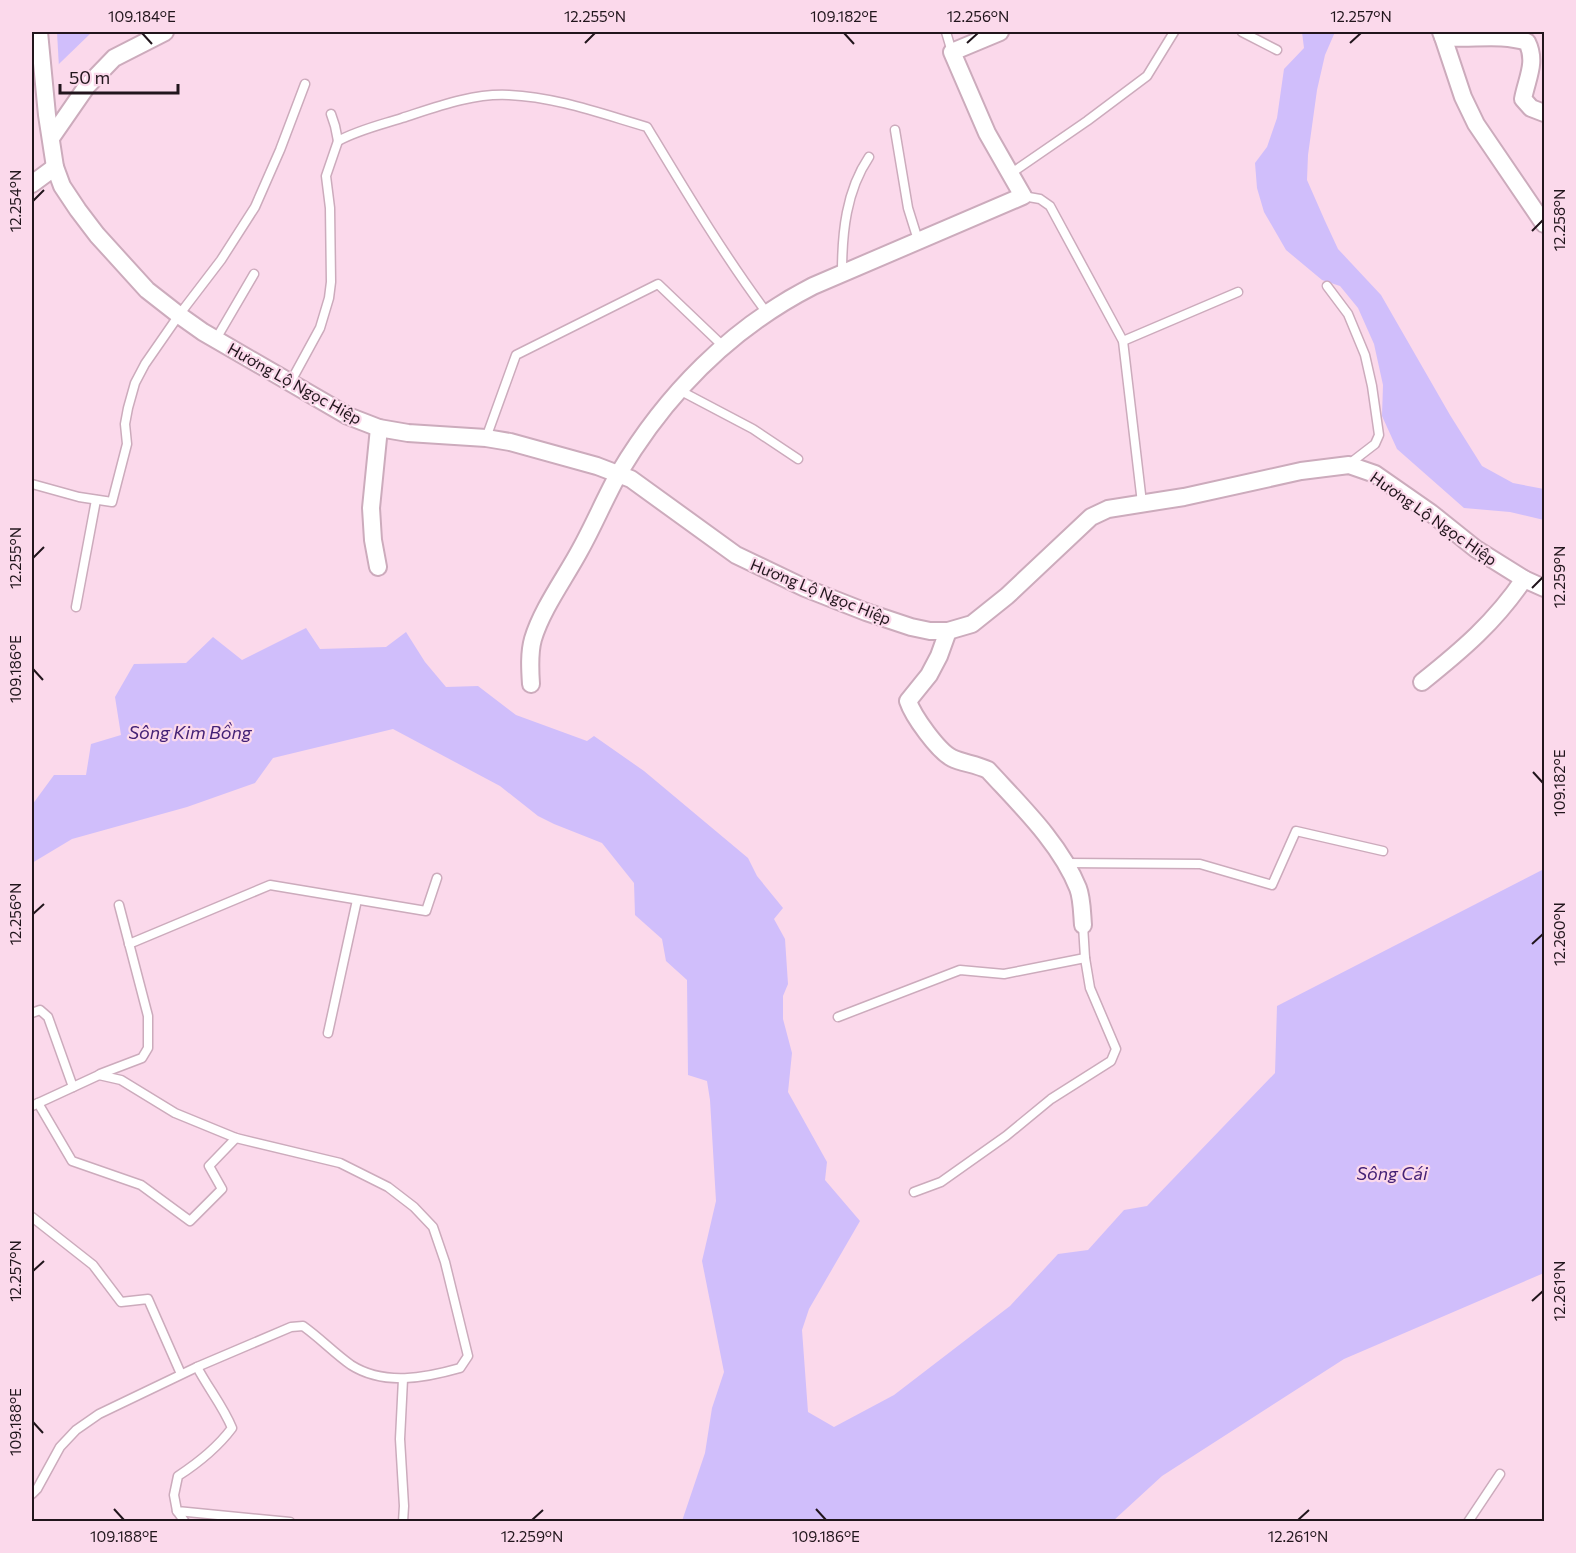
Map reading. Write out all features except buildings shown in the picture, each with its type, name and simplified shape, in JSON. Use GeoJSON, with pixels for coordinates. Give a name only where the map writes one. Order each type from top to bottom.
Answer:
{"type":"FeatureCollection","features":[{"type":"Feature","properties":{"kind":"street","name":"Hương Lộ Ngọc Hiệp"},"geometry":{"type":"LineString","coordinates":[[39,32],[47,115],[55,167],[63,186],[103,242],[147,290],[179,315],[290,384],[348,416],[379,428],[418,434],[486,438],[552,452],[631,479],[736,555],[805,588],[866,612],[930,631],[948,631],[972,624],[990,611],[1091,517],[1108,509],[1220,489],[1301,471],[1349,465],[1375,474],[1431,513],[1476,549],[1524,579],[1545,588]]}},
{"type":"Feature","properties":{"kind":"street"},"geometry":{"type":"LineString","coordinates":[[51,138],[87,86],[114,58],[165,32]]}},
{"type":"Feature","properties":{"kind":"street"},"geometry":{"type":"LineString","coordinates":[[531,684],[530,663],[533,639],[542,616],[584,543],[618,475],[694,373],[735,335],[790,298],[918,240],[1023,196],[987,133],[952,52],[1000,32]]}},
{"type":"Feature","properties":{"kind":"street"},"geometry":{"type":"LineString","coordinates":[[1442,34],[1458,39],[1514,38],[1527,42],[1533,53],[1532,69],[1523,99],[1531,108],[1545,113]]}},
{"type":"Feature","properties":{"kind":"street"},"geometry":{"type":"LineString","coordinates":[[1442,34],[1463,97],[1476,124],[1545,224]]}},
{"type":"Feature","properties":{"kind":"street"},"geometry":{"type":"LineString","coordinates":[[32,184],[55,167]]}},
{"type":"Feature","properties":{"kind":"street"},"geometry":{"type":"LineString","coordinates":[[378,567],[371,508],[379,428]]}},
{"type":"Feature","properties":{"kind":"street"},"geometry":{"type":"LineString","coordinates":[[1422,682],[1459,653],[1490,624],[1524,579]]}},
{"type":"Feature","properties":{"kind":"street"},"geometry":{"type":"LineString","coordinates":[[948,631],[929,675],[908,701],[912,712],[950,758],[975,764],[988,770],[1022,807],[1065,863],[1079,890],[1083,925]]}},
{"type":"Feature","properties":{"kind":"lane"},"geometry":{"type":"LineString","coordinates":[[946,32],[952,52]]}},
{"type":"Feature","properties":{"kind":"lane"},"geometry":{"type":"LineString","coordinates":[[1009,174],[1087,121],[1147,76],[1174,32]]}},
{"type":"Feature","properties":{"kind":"lane"},"geometry":{"type":"LineString","coordinates":[[1242,32],[1277,50]]}},
{"type":"Feature","properties":{"kind":"lane"},"geometry":{"type":"LineString","coordinates":[[32,484],[112,502],[127,444],[126,416],[135,384],[179,315],[221,260],[255,207],[305,84]]}},
{"type":"Feature","properties":{"kind":"lane"},"geometry":{"type":"LineString","coordinates":[[338,141],[355,132],[428,110],[475,98],[508,95],[564,103],[647,127],[693,203],[767,313]]}},
{"type":"Feature","properties":{"kind":"lane"},"geometry":{"type":"LineString","coordinates":[[290,384],[320,328],[329,298],[331,282],[330,208],[326,176],[338,141],[336,126],[331,114]]}},
{"type":"Feature","properties":{"kind":"lane"},"geometry":{"type":"LineString","coordinates":[[895,130],[908,208],[918,240]]}},
{"type":"Feature","properties":{"kind":"lane"},"geometry":{"type":"LineString","coordinates":[[842,274],[843,244],[850,198],[855,182],[869,157]]}},
{"type":"Feature","properties":{"kind":"lane"},"geometry":{"type":"LineString","coordinates":[[1023,196],[1040,198],[1050,206],[1123,341],[1142,503]]}},
{"type":"Feature","properties":{"kind":"lane"},"geometry":{"type":"LineString","coordinates":[[216,339],[254,274]]}},
{"type":"Feature","properties":{"kind":"lane"},"geometry":{"type":"LineString","coordinates":[[486,438],[516,355],[658,284],[723,346]]}},
{"type":"Feature","properties":{"kind":"lane"},"geometry":{"type":"LineString","coordinates":[[1327,286],[1348,314],[1365,355],[1379,435],[1375,444],[1349,465]]}},
{"type":"Feature","properties":{"kind":"lane"},"geometry":{"type":"LineString","coordinates":[[1123,341],[1238,292]]}},
{"type":"Feature","properties":{"kind":"lane"},"geometry":{"type":"LineString","coordinates":[[680,390],[753,429],[798,459]]}},
{"type":"Feature","properties":{"kind":"lane"},"geometry":{"type":"LineString","coordinates":[[76,607],[96,500]]}},
{"type":"Feature","properties":{"kind":"lane"},"geometry":{"type":"LineString","coordinates":[[1065,863],[1200,864],[1272,885],[1296,831],[1383,851]]}},
{"type":"Feature","properties":{"kind":"lane"},"geometry":{"type":"LineString","coordinates":[[129,944],[270,885],[426,911],[437,878]]}},
{"type":"Feature","properties":{"kind":"lane"},"geometry":{"type":"LineString","coordinates":[[328,1033],[357,900]]}},
{"type":"Feature","properties":{"kind":"lane"},"geometry":{"type":"LineString","coordinates":[[119,905],[148,1016],[148,1047],[142,1058],[99,1074],[34,1105],[72,1161],[141,1185],[190,1221],[222,1189],[209,1166],[236,1138]]}},
{"type":"Feature","properties":{"kind":"lane"},"geometry":{"type":"LineString","coordinates":[[914,1192],[941,1182],[1006,1136],[1051,1099],[1111,1061],[1116,1049],[1090,988],[1083,925]]}},
{"type":"Feature","properties":{"kind":"lane"},"geometry":{"type":"LineString","coordinates":[[838,1017],[960,970],[1004,974],[1085,958]]}},
{"type":"Feature","properties":{"kind":"lane"},"geometry":{"type":"LineString","coordinates":[[32,1012],[40,1010],[48,1017],[73,1087]]}},
{"type":"Feature","properties":{"kind":"lane"},"geometry":{"type":"LineString","coordinates":[[32,1494],[60,1447],[76,1430],[117,1404],[291,1327],[303,1326],[351,1365],[366,1373],[403,1379],[435,1375],[460,1368],[468,1356],[445,1262],[433,1227],[388,1187],[340,1163],[236,1138],[175,1113],[121,1080],[99,1074]]}},
{"type":"Feature","properties":{"kind":"lane"},"geometry":{"type":"LineString","coordinates":[[32,1217],[93,1265],[121,1302],[148,1299],[181,1374]]}},
{"type":"Feature","properties":{"kind":"lane"},"geometry":{"type":"LineString","coordinates":[[185,1521],[177,1511],[174,1495],[178,1476],[200,1461],[224,1439],[232,1428],[197,1367]]}},
{"type":"Feature","properties":{"kind":"lane"},"geometry":{"type":"LineString","coordinates":[[403,1379],[400,1430],[403,1521]]}},
{"type":"Feature","properties":{"kind":"lane"},"geometry":{"type":"LineString","coordinates":[[1468,1521],[1500,1474]]}},
{"type":"Feature","properties":{"kind":"lane"},"geometry":{"type":"LineString","coordinates":[[177,1511],[290,1521]]}},
{"type":"Feature","properties":{"kind":"water"},"geometry":{"type":"Polygon","coordinates":[[[47,32],[92,32],[32,90],[32,42],[47,32]]]}},
{"type":"Feature","properties":{"kind":"water"},"geometry":{"type":"Polygon","coordinates":[[[1302,32],[1335,32],[1325,55],[1317,90],[1307,180],[1338,249],[1381,295],[1482,466],[1513,483],[1544,489],[1544,520],[1510,512],[1464,508],[1397,449],[1382,416],[1383,385],[1374,344],[1358,308],[1340,286],[1322,280],[1286,250],[1264,212],[1257,188],[1255,163],[1267,147],[1277,118],[1284,69],[1304,48],[1302,32]]]}},
{"type":"Feature","properties":{"kind":"water","name":"Sông Cái"},"geometry":{"type":"Polygon","coordinates":[[[306,628],[320,649],[386,647],[406,632],[425,662],[446,687],[478,686],[516,715],[587,741],[594,736],[644,771],[748,858],[757,876],[783,908],[774,919],[785,939],[788,984],[783,996],[783,1019],[792,1053],[788,1092],[827,1162],[825,1180],[860,1221],[809,1309],[802,1330],[808,1412],[834,1427],[894,1395],[1010,1306],[1058,1254],[1088,1250],[1124,1210],[1147,1206],[1275,1073],[1277,1006],[1544,869],[1544,1273],[1344,1359],[1162,1476],[1113,1521],[682,1521],[705,1453],[712,1408],[724,1372],[702,1261],[716,1201],[710,1100],[707,1081],[688,1075],[687,980],[666,961],[662,939],[635,915],[634,883],[602,843],[538,816],[500,786],[393,729],[273,758],[255,783],[187,807],[72,839],[32,863],[32,805],[54,775],[86,775],[91,744],[121,735],[115,697],[134,664],[186,663],[213,637],[242,660],[306,628]]]}},
{"type":"Feature","properties":{"kind":"pier"},"geometry":{"type":"Polygon","coordinates":[[[42,32],[57,32],[59,68],[32,93],[32,38],[42,32]]]}},
{"type":"Feature","properties":{"kind":"water label","name":"Sông Kim Bồng"},"geometry":{"type":"Point","coordinates":[190,732]}}]}
